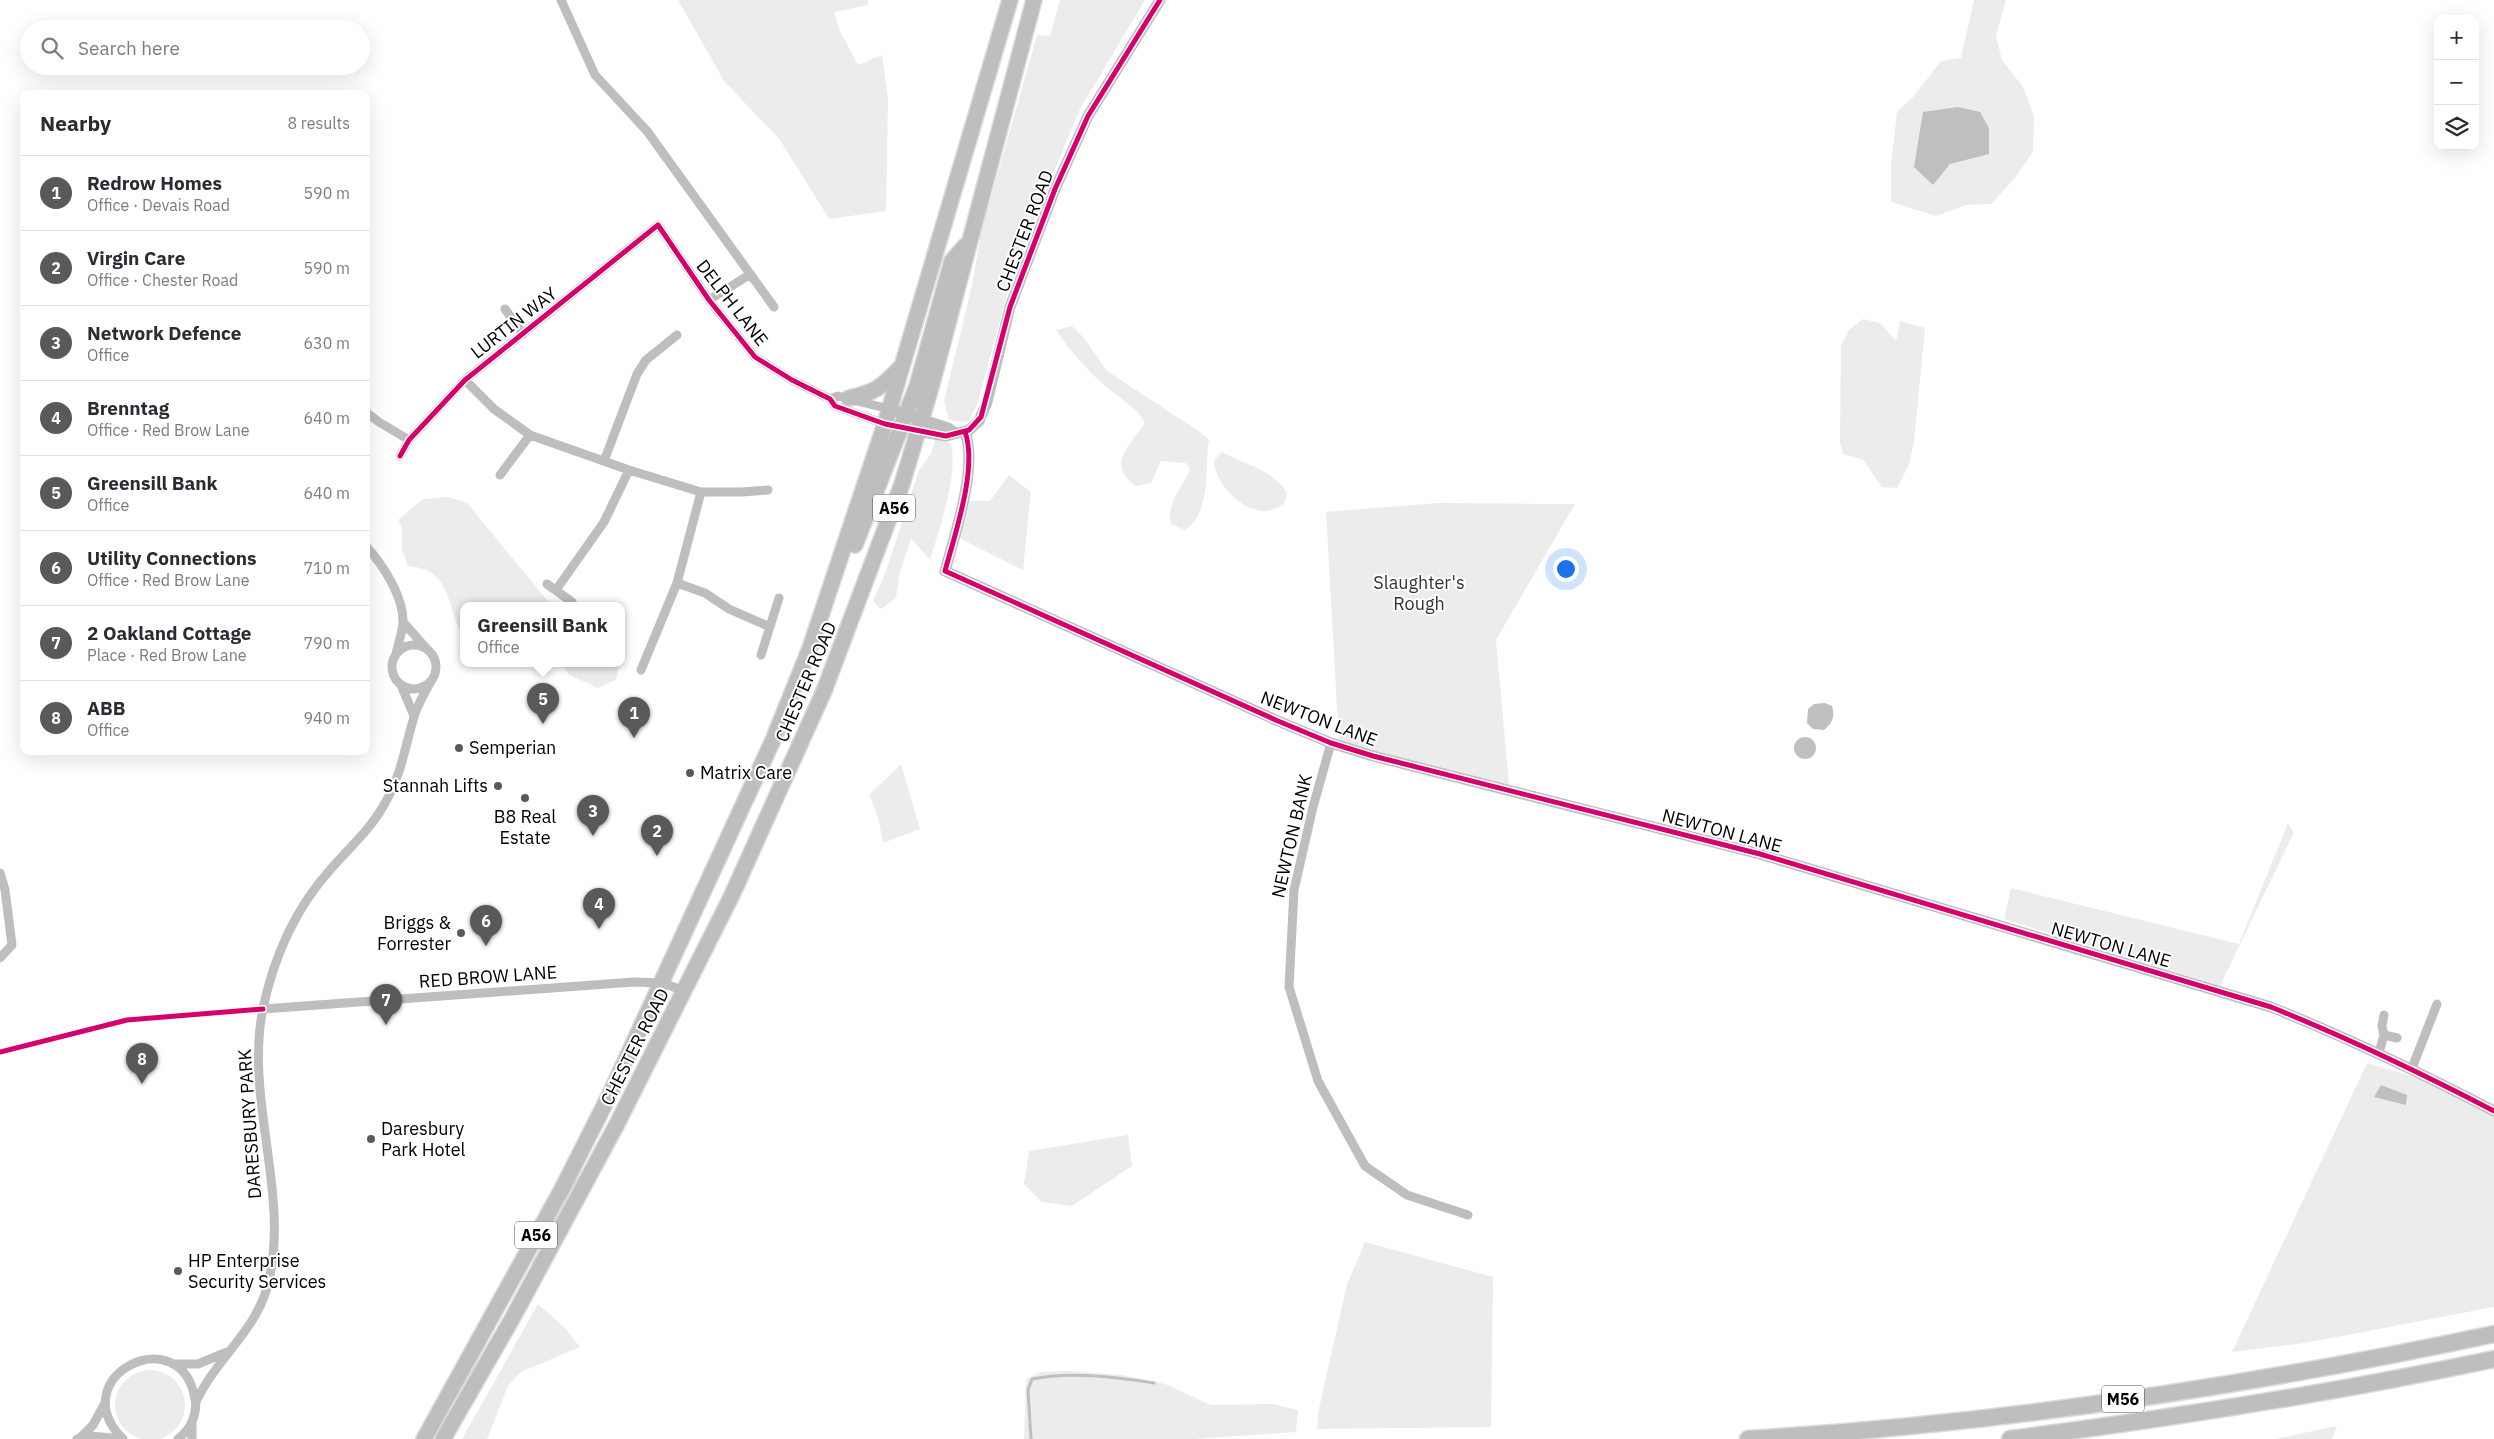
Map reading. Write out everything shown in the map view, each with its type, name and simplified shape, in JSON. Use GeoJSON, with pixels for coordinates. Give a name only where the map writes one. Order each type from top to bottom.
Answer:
{"type":"FeatureCollection","features":[{"type":"Feature","properties":{"kind":"highway","name":"CHESTER ROAD"},"geometry":{"type":"LineString","coordinates":[[424,1439],[562,1189],[663,983],[774,740],[830,591],[885,424],[1010,0]]}},
{"type":"Feature","properties":{"kind":"highway","name":"CHESTER ROAD"},"geometry":{"type":"LineString","coordinates":[[443,1439],[516,1311],[617,1124],[684,991],[776,800],[824,691],[882,542],[920,425],[1034,0]]}},
{"type":"Feature","properties":{"kind":"highway"},"geometry":{"type":"LineString","coordinates":[[830,591],[842,580],[917,386],[952,261],[968,243]]}},
{"type":"Feature","properties":{"kind":"highway"},"geometry":{"type":"LineString","coordinates":[[849,398],[870,394],[882,386],[902,366]]}},
{"type":"Feature","properties":{"kind":"highway","name":"M56"},"geometry":{"type":"LineString","coordinates":[[1748,1439],[1917,1424],[2108,1401],[2317,1368],[2494,1334]]}},
{"type":"Feature","properties":{"kind":"highway","name":"M56"},"geometry":{"type":"LineString","coordinates":[[2010,1439],[2221,1410],[2344,1389],[2494,1359]]}},
{"type":"Feature","properties":{"kind":"street","name":"DELPH LANE"},"geometry":{"type":"LineString","coordinates":[[561,0],[595,75],[647,131],[774,307]]}},
{"type":"Feature","properties":{"kind":"street","name":"CHESTER ROAD"},"geometry":{"type":"LineString","coordinates":[[960,432],[974,428],[982,417],[1010,307],[1054,189],[1088,116],[1160,0]]}},
{"type":"Feature","properties":{"kind":"street","name":"DELPH LANE"},"geometry":{"type":"LineString","coordinates":[[658,225],[709,300],[755,357],[792,380],[830,398],[835,406],[885,424],[903,421],[948,428],[960,432]]}},
{"type":"Feature","properties":{"kind":"street","name":"LURTIN WAY"},"geometry":{"type":"LineString","coordinates":[[400,456],[409,440],[465,380],[658,225]]}},
{"type":"Feature","properties":{"kind":"street","name":"DELPH LANE"},"geometry":{"type":"LineString","coordinates":[[709,300],[749,274]]}},
{"type":"Feature","properties":{"kind":"street","name":"LURTIN WAY"},"geometry":{"type":"LineString","coordinates":[[504,310],[523,334]]}},
{"type":"Feature","properties":{"kind":"street"},"geometry":{"type":"LineString","coordinates":[[604,461],[637,374],[652,354],[677,335]]}},
{"type":"Feature","properties":{"kind":"street"},"geometry":{"type":"LineString","coordinates":[[465,380],[494,409],[530,434],[604,461],[701,492],[768,490]]}},
{"type":"Feature","properties":{"kind":"street","name":"DELPH LANE"},"geometry":{"type":"LineString","coordinates":[[830,398],[838,396],[849,398],[889,409],[903,421]]}},
{"type":"Feature","properties":{"kind":"street"},"geometry":{"type":"LineString","coordinates":[[370,415],[409,440]]}},
{"type":"Feature","properties":{"kind":"street","name":"NEWTON LANE"},"geometry":{"type":"LineString","coordinates":[[960,432],[970,451],[969,470],[945,571],[1331,743],[1373,756],[1800,865],[1992,925],[2271,1007],[2412,1068],[2494,1111]]}},
{"type":"Feature","properties":{"kind":"street"},"geometry":{"type":"LineString","coordinates":[[500,475],[530,434]]}},
{"type":"Feature","properties":{"kind":"street"},"geometry":{"type":"LineString","coordinates":[[556,590],[604,522],[629,470]]}},
{"type":"Feature","properties":{"kind":"street"},"geometry":{"type":"LineString","coordinates":[[641,670],[677,583],[701,492]]}},
{"type":"Feature","properties":{"kind":"street","name":"DARESBURY PARK"},"geometry":{"type":"LineString","coordinates":[[370,552],[387,575],[399,605],[403,622],[393,660],[393,673],[401,685],[414,716]]}},
{"type":"Feature","properties":{"kind":"street"},"geometry":{"type":"LineString","coordinates":[[677,583],[705,593],[729,609],[770,627]]}},
{"type":"Feature","properties":{"kind":"street"},"geometry":{"type":"LineString","coordinates":[[547,584],[572,602]]}},
{"type":"Feature","properties":{"kind":"street"},"geometry":{"type":"LineString","coordinates":[[761,655],[779,598]]}},
{"type":"Feature","properties":{"kind":"street","name":"DARESBURY PARK"},"geometry":{"type":"LineString","coordinates":[[196,1402],[201,1390],[242,1338],[258,1312],[273,1259],[271,1187],[258,1061],[263,1009],[273,972],[297,915],[329,871],[373,823],[385,804],[404,758],[414,716],[431,682],[436,665],[432,654],[403,622]]}},
{"type":"Feature","properties":{"kind":"street"},"geometry":{"type":"LineString","coordinates":[[396,654],[413,645],[426,648]]}},
{"type":"Feature","properties":{"kind":"street"},"geometry":{"type":"LineString","coordinates":[[401,685],[407,688],[420,689],[431,682]]}},
{"type":"Feature","properties":{"kind":"street","name":"NEWTON BANK"},"geometry":{"type":"LineString","coordinates":[[1331,743],[1313,807],[1294,890],[1289,987],[1318,1081],[1366,1166],[1407,1195],[1468,1215]]}},
{"type":"Feature","properties":{"kind":"street"},"geometry":{"type":"LineString","coordinates":[[0,873],[5,890],[12,945],[0,958]]}},
{"type":"Feature","properties":{"kind":"street","name":"RED BROW LANE"},"geometry":{"type":"LineString","coordinates":[[263,1009],[634,982],[663,983],[684,991]]}},
{"type":"Feature","properties":{"kind":"street"},"geometry":{"type":"LineString","coordinates":[[2412,1068],[2437,1004]]}},
{"type":"Feature","properties":{"kind":"street"},"geometry":{"type":"LineString","coordinates":[[2379,1053],[2384,1034],[2382,1026],[2384,1016]]}},
{"type":"Feature","properties":{"kind":"street"},"geometry":{"type":"LineString","coordinates":[[2384,1034],[2397,1038]]}},
{"type":"Feature","properties":{"kind":"street"},"geometry":{"type":"LineString","coordinates":[[172,1364],[198,1364],[230,1351]]}},
{"type":"Feature","properties":{"kind":"street"},"geometry":{"type":"LineString","coordinates":[[79,1438],[93,1425],[106,1401],[113,1380],[129,1364],[143,1359],[158,1359],[172,1364],[185,1374],[193,1387],[196,1402],[192,1423],[192,1439]]}},
{"type":"Feature","properties":{"kind":"street"},"geometry":{"type":"LineString","coordinates":[[106,1401],[110,1422],[123,1439]]}},
{"type":"Feature","properties":{"kind":"street"},"geometry":{"type":"LineString","coordinates":[[178,1439],[192,1423]]}},
{"type":"Feature","properties":{"kind":"street"},"geometry":{"type":"LineString","coordinates":[[79,1438],[97,1436],[123,1439]]}},
{"type":"Feature","properties":{"kind":"green space"},"geometry":{"type":"Polygon","coordinates":[[[678,0],[868,0],[868,5],[834,12],[839,29],[858,65],[882,55],[888,97],[886,211],[829,219],[780,140],[724,81],[678,0]]]}},
{"type":"Feature","properties":{"kind":"green space"},"geometry":{"type":"Polygon","coordinates":[[[1060,0],[1145,0],[1080,109],[1014,268],[978,402],[968,422],[949,420],[944,401],[971,290],[982,229],[1037,35],[1050,36],[1060,0]]]}},
{"type":"Feature","properties":{"kind":"green space"},"geometry":{"type":"Polygon","coordinates":[[[1974,0],[2006,0],[1996,36],[2002,60],[2023,87],[2034,116],[2033,152],[2014,179],[1991,204],[1966,205],[1936,216],[1891,202],[1891,164],[1897,112],[1914,96],[1941,61],[1961,58],[1974,0]]]}},
{"type":"Feature","properties":{"kind":"green space"},"geometry":{"type":"Polygon","coordinates":[[[1863,319],[1880,323],[1896,341],[1900,321],[1925,328],[1914,442],[1909,465],[1897,488],[1882,487],[1863,460],[1843,454],[1840,442],[1841,346],[1849,330],[1863,319]]]}},
{"type":"Feature","properties":{"kind":"green space"},"geometry":{"type":"Polygon","coordinates":[[[1072,326],[1085,339],[1107,371],[1200,432],[1209,440],[1203,501],[1194,522],[1185,530],[1171,524],[1170,517],[1173,503],[1190,470],[1186,463],[1161,461],[1151,483],[1136,486],[1127,478],[1122,470],[1123,455],[1145,423],[1132,407],[1105,386],[1085,366],[1066,345],[1056,330],[1072,326]]]}},
{"type":"Feature","properties":{"kind":"green space"},"geometry":{"type":"Polygon","coordinates":[[[935,439],[951,443],[953,456],[947,502],[930,560],[911,538],[900,572],[896,598],[881,609],[873,601],[886,571],[919,470],[932,452],[935,439]]]}},
{"type":"Feature","properties":{"kind":"green space"},"geometry":{"type":"Polygon","coordinates":[[[1222,452],[1275,479],[1287,493],[1284,504],[1265,511],[1256,510],[1238,501],[1224,486],[1215,469],[1214,460],[1222,452]]]}},
{"type":"Feature","properties":{"kind":"green space"},"geometry":{"type":"Polygon","coordinates":[[[1009,475],[1031,492],[1023,570],[959,538],[969,501],[990,501],[1009,475]]]}},
{"type":"Feature","properties":{"kind":"green space"},"geometry":{"type":"Polygon","coordinates":[[[448,497],[467,503],[549,602],[460,602],[460,630],[445,588],[432,574],[422,569],[408,566],[402,550],[402,527],[398,520],[423,499],[448,497]]]}},
{"type":"Feature","properties":{"kind":"green space","name":"Slaughter's Rough"},"geometry":{"type":"Polygon","coordinates":[[[1438,503],[1575,504],[1496,640],[1509,785],[1339,743],[1326,512],[1438,503]]]}},
{"type":"Feature","properties":{"kind":"green space"},"geometry":{"type":"Polygon","coordinates":[[[564,667],[619,667],[616,680],[598,688],[569,675],[564,667]]]}},
{"type":"Feature","properties":{"kind":"green space"},"geometry":{"type":"Polygon","coordinates":[[[901,764],[920,829],[883,843],[878,817],[869,795],[901,764]]]}},
{"type":"Feature","properties":{"kind":"green space"},"geometry":{"type":"Polygon","coordinates":[[[2288,823],[2294,832],[2220,986],[2004,919],[2011,888],[2239,944],[2288,823]]]}},
{"type":"Feature","properties":{"kind":"green space"},"geometry":{"type":"Polygon","coordinates":[[[2367,1063],[2431,1082],[2494,1117],[2494,1307],[2305,1343],[2232,1352],[2367,1063]]]}},
{"type":"Feature","properties":{"kind":"green space"},"geometry":{"type":"Polygon","coordinates":[[[1128,1135],[1132,1166],[1072,1206],[1042,1202],[1024,1184],[1029,1151],[1128,1135]]]}},
{"type":"Feature","properties":{"kind":"green space"},"geometry":{"type":"Polygon","coordinates":[[[1365,1242],[1493,1277],[1491,1427],[1317,1429],[1318,1413],[1347,1284],[1365,1242]]]}},
{"type":"Feature","properties":{"kind":"green space"},"geometry":{"type":"Polygon","coordinates":[[[538,1304],[565,1328],[580,1347],[521,1372],[508,1386],[487,1439],[462,1439],[538,1304]]]}},
{"type":"Feature","properties":{"kind":"green space"},"geometry":{"type":"Polygon","coordinates":[[[150,1370],[163,1373],[175,1380],[182,1392],[185,1405],[182,1418],[175,1430],[163,1437],[150,1440],[137,1437],[125,1430],[118,1418],[115,1405],[118,1392],[125,1380],[137,1373],[150,1370]]]}},
{"type":"Feature","properties":{"kind":"green space"},"geometry":{"type":"Polygon","coordinates":[[[1067,1371],[1122,1375],[1165,1384],[1211,1405],[1272,1404],[1298,1410],[1296,1432],[1193,1439],[1024,1439],[1026,1379],[1041,1372],[1067,1371]]]}},
{"type":"Feature","properties":{"kind":"green space"},"geometry":{"type":"Polygon","coordinates":[[[2337,1426],[2332,1439],[2275,1439],[2337,1426]]]}},
{"type":"Feature","properties":{"kind":"shaded area"},"geometry":{"type":"Polygon","coordinates":[[[1958,107],[1980,112],[1989,128],[1989,154],[1950,164],[1933,185],[1914,167],[1923,112],[1958,107]]]}},
{"type":"Feature","properties":{"kind":"shaded area"},"geometry":{"type":"Polygon","coordinates":[[[1825,703],[1832,706],[1833,716],[1831,722],[1824,730],[1813,729],[1807,723],[1808,709],[1814,704],[1825,703]]]}},
{"type":"Feature","properties":{"kind":"shaded area"},"geometry":{"type":"Polygon","coordinates":[[[1805,737],[1813,740],[1816,748],[1813,756],[1805,759],[1797,756],[1794,748],[1797,740],[1805,737]]]}},
{"type":"Feature","properties":{"kind":"shaded area"},"geometry":{"type":"Polygon","coordinates":[[[2381,1085],[2407,1095],[2406,1105],[2374,1097],[2381,1085]]]}},
{"type":"Feature","properties":{"kind":"waterway"},"geometry":{"type":"LineString","coordinates":[[1031,1439],[1028,1390],[1032,1379],[1077,1375],[1154,1383]]}},
{"type":"Feature","properties":{"kind":"cycle path"},"geometry":{"type":"LineString","coordinates":[[400,456],[409,440],[465,380],[658,225],[709,300],[755,357],[792,380],[830,399],[835,406],[885,424],[946,436],[969,430],[981,417],[1010,307],[1055,189],[1088,116],[1160,0]]}},
{"type":"Feature","properties":{"kind":"cycle path"},"geometry":{"type":"LineString","coordinates":[[965,432],[969,463],[967,482],[964,501],[945,571],[1278,721],[1331,743],[1373,756],[1760,854],[2271,1007],[2384,1056],[2494,1111]]}},
{"type":"Feature","properties":{"kind":"cycle path"},"geometry":{"type":"LineString","coordinates":[[0,1052],[127,1020],[263,1009]]}},
{"type":"Feature","properties":{"kind":"place","name":"Greensill Bank"},"geometry":{"type":"Point","coordinates":[543,724]}},
{"type":"Feature","properties":{"kind":"place","name":"Redrow Homes"},"geometry":{"type":"Point","coordinates":[634,738]}},
{"type":"Feature","properties":{"kind":"place","name":"Semperian"},"geometry":{"type":"Point","coordinates":[459,748]}},
{"type":"Feature","properties":{"kind":"place","name":"Matrix Care"},"geometry":{"type":"Point","coordinates":[690,773]}},
{"type":"Feature","properties":{"kind":"place","name":"Stannah Lifts"},"geometry":{"type":"Point","coordinates":[498,786]}},
{"type":"Feature","properties":{"kind":"place","name":"B8 Real Estate"},"geometry":{"type":"Point","coordinates":[525,798]}},
{"type":"Feature","properties":{"kind":"place","name":"Network Defence"},"geometry":{"type":"Point","coordinates":[593,836]}},
{"type":"Feature","properties":{"kind":"place","name":"Virgin Care"},"geometry":{"type":"Point","coordinates":[657,856]}},
{"type":"Feature","properties":{"kind":"place","name":"Brenntag"},"geometry":{"type":"Point","coordinates":[599,929]}},
{"type":"Feature","properties":{"kind":"place","name":"Briggs & Forrester"},"geometry":{"type":"Point","coordinates":[461,933]}},
{"type":"Feature","properties":{"kind":"place","name":"Utility Connections"},"geometry":{"type":"Point","coordinates":[486,946]}},
{"type":"Feature","properties":{"kind":"place","name":"2 Oakland Cottage"},"geometry":{"type":"Point","coordinates":[386,1025]}},
{"type":"Feature","properties":{"kind":"place","name":"ABB"},"geometry":{"type":"Point","coordinates":[142,1084]}},
{"type":"Feature","properties":{"kind":"place","name":"Daresbury Park Hotel"},"geometry":{"type":"Point","coordinates":[371,1139]}},
{"type":"Feature","properties":{"kind":"place","name":"HP Enterprise Security Services"},"geometry":{"type":"Point","coordinates":[178,1271]}}]}
